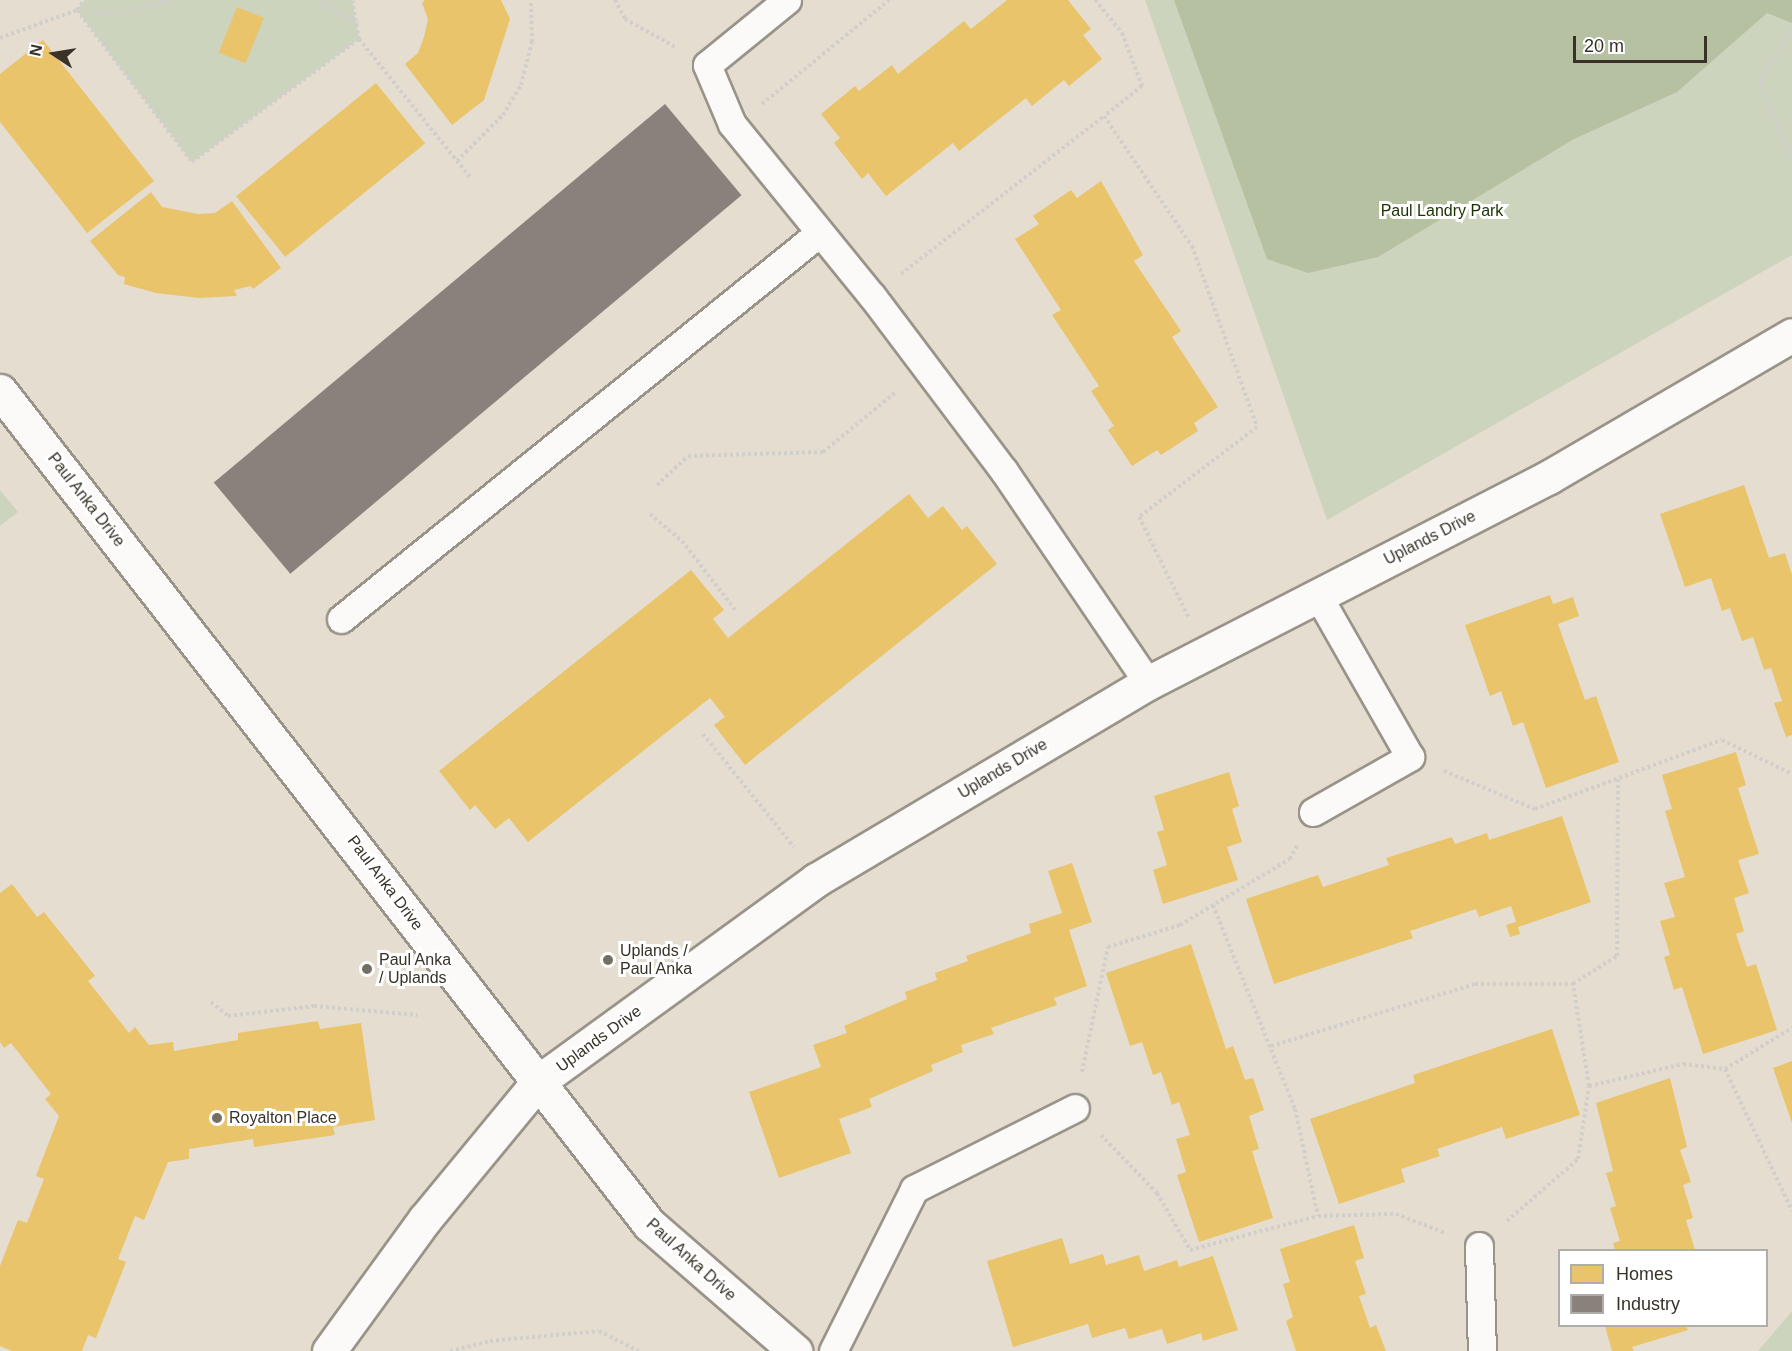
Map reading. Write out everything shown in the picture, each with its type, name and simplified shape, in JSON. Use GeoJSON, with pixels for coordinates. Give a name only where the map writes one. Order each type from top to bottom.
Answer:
{"type":"FeatureCollection","features":[{"type":"Feature","properties":{"kind":"street","name":"Uplands Drive"},"geometry":{"type":"LineString","coordinates":[[329,1351],[425,1219],[538,1082],[816,880],[1149,683],[1549,477],[1790,340]]}},
{"type":"Feature","properties":{"kind":"street","name":"Paul Anka Drive"},"geometry":{"type":"LineString","coordinates":[[0,391],[649,1224],[795,1351]]}},
{"type":"Feature","properties":{"kind":"lane"},"geometry":{"type":"LineString","coordinates":[[787,0],[707,65],[732,124],[818,234],[872,296],[1004,471],[1149,683]]}},
{"type":"Feature","properties":{"kind":"lane"},"geometry":{"type":"LineString","coordinates":[[341,619],[818,234]]}},
{"type":"Feature","properties":{"kind":"lane"},"geometry":{"type":"LineString","coordinates":[[1313,812],[1410,757],[1318,596]]}},
{"type":"Feature","properties":{"kind":"lane"},"geometry":{"type":"LineString","coordinates":[[833,1351],[914,1189],[1075,1107]]}},
{"type":"Feature","properties":{"kind":"lane"},"geometry":{"type":"LineString","coordinates":[[1479,1246],[1482,1351]]}},
{"type":"Feature","properties":{"kind":"path"},"geometry":{"type":"LineString","coordinates":[[77,10],[84,0]]}},
{"type":"Feature","properties":{"kind":"path"},"geometry":{"type":"LineString","coordinates":[[1,36],[77,10],[103,14],[137,10],[170,0]]}},
{"type":"Feature","properties":{"kind":"path"},"geometry":{"type":"LineString","coordinates":[[315,0],[358,23]]}},
{"type":"Feature","properties":{"kind":"path"},"geometry":{"type":"LineString","coordinates":[[352,0],[358,23],[359,39],[470,177]]}},
{"type":"Feature","properties":{"kind":"path"},"geometry":{"type":"LineString","coordinates":[[457,161],[503,115],[521,85],[532,42],[531,0]]}},
{"type":"Feature","properties":{"kind":"path"},"geometry":{"type":"LineString","coordinates":[[615,0],[625,19],[707,65]]}},
{"type":"Feature","properties":{"kind":"path"},"geometry":{"type":"LineString","coordinates":[[732,124],[780,92],[889,0]]}},
{"type":"Feature","properties":{"kind":"path"},"geometry":{"type":"LineString","coordinates":[[872,296],[1142,86],[1122,33],[1095,0]]}},
{"type":"Feature","properties":{"kind":"path"},"geometry":{"type":"LineString","coordinates":[[77,10],[192,162],[359,39]]}},
{"type":"Feature","properties":{"kind":"path"},"geometry":{"type":"LineString","coordinates":[[1792,28],[1761,82],[1792,162]]}},
{"type":"Feature","properties":{"kind":"path"},"geometry":{"type":"LineString","coordinates":[[1104,116],[1192,246],[1257,427],[1139,517],[1206,653]]}},
{"type":"Feature","properties":{"kind":"path"},"geometry":{"type":"LineString","coordinates":[[657,485],[688,456],[823,452],[926,368]]}},
{"type":"Feature","properties":{"kind":"path"},"geometry":{"type":"LineString","coordinates":[[650,514],[682,541],[736,611]]}},
{"type":"Feature","properties":{"kind":"path"},"geometry":{"type":"LineString","coordinates":[[704,734],[792,843],[816,880]]}},
{"type":"Feature","properties":{"kind":"path"},"geometry":{"type":"LineString","coordinates":[[1410,757],[1535,809],[1722,740],[1792,774]]}},
{"type":"Feature","properties":{"kind":"path"},"geometry":{"type":"LineString","coordinates":[[1271,1046],[1475,984],[1573,984],[1617,956],[1618,777]]}},
{"type":"Feature","properties":{"kind":"path"},"geometry":{"type":"LineString","coordinates":[[1313,812],[1290,859],[1180,925],[1108,947],[1075,1107],[1157,1193],[1190,1250],[1318,1216],[1396,1214],[1479,1246],[1578,1159],[1589,1086],[1573,984]]}},
{"type":"Feature","properties":{"kind":"path"},"geometry":{"type":"LineString","coordinates":[[1213,905],[1295,1109],[1318,1216]]}},
{"type":"Feature","properties":{"kind":"path"},"geometry":{"type":"LineString","coordinates":[[211,1002],[228,1016],[315,1006],[418,1015]]}},
{"type":"Feature","properties":{"kind":"path"},"geometry":{"type":"LineString","coordinates":[[1589,1086],[1683,1064],[1725,1069],[1792,1028]]}},
{"type":"Feature","properties":{"kind":"path"},"geometry":{"type":"LineString","coordinates":[[1725,1069],[1792,1210]]}},
{"type":"Feature","properties":{"kind":"path"},"geometry":{"type":"LineString","coordinates":[[450,1351],[490,1341],[599,1331],[638,1351]]}},
{"type":"Feature","properties":{"kind":"green space"},"geometry":{"type":"Polygon","coordinates":[[[84,0],[352,0],[359,39],[192,162],[77,10],[84,0]]]}},
{"type":"Feature","properties":{"kind":"green space","name":"Paul Landry Park"},"geometry":{"type":"Polygon","coordinates":[[[1145,0],[1792,0],[1792,255],[1327,520],[1145,0]]]}},
{"type":"Feature","properties":{"kind":"green space"},"geometry":{"type":"Polygon","coordinates":[[[1174,0],[1792,0],[1792,23],[1767,13],[1677,92],[1574,139],[1378,257],[1308,273],[1267,259],[1174,0]]]}},
{"type":"Feature","properties":{"kind":"green space"},"geometry":{"type":"Polygon","coordinates":[[[0,490],[18,512],[0,526],[0,490]]]}},
{"type":"Feature","properties":{"kind":"green space"},"geometry":{"type":"Polygon","coordinates":[[[1792,1311],[1792,1351],[1758,1351],[1792,1311]]]}},
{"type":"Feature","properties":{"kind":"building: Homes"},"geometry":{"type":"Polygon","coordinates":[[[425,0],[501,0],[510,19],[484,100],[452,125],[405,64],[418,53],[424,37],[428,19],[422,3],[425,0]]]}},
{"type":"Feature","properties":{"kind":"building: Homes"},"geometry":{"type":"Polygon","coordinates":[[[1007,0],[1068,0],[1091,29],[1083,35],[1102,59],[1069,86],[1064,80],[1032,106],[1026,98],[959,151],[953,143],[886,196],[868,173],[862,179],[834,143],[840,138],[821,114],[855,86],[859,91],[892,65],[898,74],[964,21],[971,29],[1007,0]]]}},
{"type":"Feature","properties":{"kind":"building: Homes"},"geometry":{"type":"Polygon","coordinates":[[[237,7],[264,18],[246,63],[219,52],[237,7]]]}},
{"type":"Feature","properties":{"kind":"building: Homes"},"geometry":{"type":"Polygon","coordinates":[[[43,40],[154,181],[87,233],[0,122],[0,74],[43,40]]]}},
{"type":"Feature","properties":{"kind":"building: Homes"},"geometry":{"type":"Polygon","coordinates":[[[376,83],[425,144],[285,257],[236,196],[376,83]]]}},
{"type":"Feature","properties":{"kind":"building: Homes"},"geometry":{"type":"Polygon","coordinates":[[[1101,181],[1143,255],[1134,261],[1181,331],[1172,337],[1218,407],[1194,423],[1198,431],[1161,455],[1157,450],[1132,466],[1108,430],[1114,426],[1091,391],[1099,386],[1052,315],[1061,310],[1015,239],[1039,224],[1033,216],[1071,190],[1077,198],[1101,181]]]}},
{"type":"Feature","properties":{"kind":"building: Homes"},"geometry":{"type":"Polygon","coordinates":[[[151,192],[162,207],[198,214],[215,213],[232,201],[281,268],[253,289],[251,286],[234,290],[237,296],[199,298],[156,293],[124,284],[125,277],[118,275],[90,241],[151,192]]]}},
{"type":"Feature","properties":{"kind":"building: Homes"},"geometry":{"type":"Polygon","coordinates":[[[1744,485],[1769,558],[1785,553],[1792,575],[1792,735],[1786,737],[1774,703],[1782,701],[1771,668],[1764,670],[1753,637],[1742,641],[1730,608],[1722,611],[1711,578],[1685,587],[1660,514],[1744,485]]]}},
{"type":"Feature","properties":{"kind":"building: Homes"},"geometry":{"type":"Polygon","coordinates":[[[909,494],[928,518],[943,506],[962,530],[967,526],[997,564],[745,765],[714,725],[725,717],[710,698],[528,842],[509,818],[495,829],[475,805],[470,810],[439,771],[691,570],[724,610],[713,619],[728,638],[909,494]]]}},
{"type":"Feature","properties":{"kind":"building: Homes"},"geometry":{"type":"Polygon","coordinates":[[[1550,595],[1553,604],[1573,597],[1579,616],[1558,624],[1585,700],[1596,696],[1619,762],[1546,788],[1523,722],[1513,726],[1501,691],[1490,696],[1465,625],[1550,595]]]}},
{"type":"Feature","properties":{"kind":"building: Homes"},"geometry":{"type":"Polygon","coordinates":[[[1736,752],[1746,785],[1738,788],[1759,854],[1738,860],[1749,893],[1734,898],[1744,931],[1736,934],[1747,967],[1756,964],[1777,1030],[1703,1054],[1682,987],[1674,990],[1664,957],[1670,955],[1660,921],[1675,917],[1664,883],[1685,877],[1665,811],[1672,809],[1662,775],[1736,752]]]}},
{"type":"Feature","properties":{"kind":"building: Homes"},"geometry":{"type":"Polygon","coordinates":[[[1229,772],[1239,806],[1232,809],[1242,842],[1227,847],[1238,880],[1163,904],[1153,870],[1167,865],[1157,832],[1164,830],[1154,796],[1229,772]]]}},
{"type":"Feature","properties":{"kind":"building: Homes"},"geometry":{"type":"Polygon","coordinates":[[[1562,816],[1591,902],[1518,927],[1520,934],[1510,937],[1506,925],[1516,922],[1511,906],[1479,917],[1476,909],[1410,931],[1413,938],[1274,984],[1246,899],[1318,875],[1323,887],[1389,865],[1386,858],[1452,837],[1455,844],[1487,833],[1489,840],[1562,816]]]}},
{"type":"Feature","properties":{"kind":"building: Homes"},"geometry":{"type":"Polygon","coordinates":[[[1072,863],[1092,922],[1069,930],[1087,986],[1054,998],[1057,1005],[991,1028],[994,1034],[961,1045],[963,1052],[931,1065],[933,1071],[869,1099],[872,1107],[839,1119],[851,1153],[779,1178],[749,1092],[821,1067],[813,1045],[847,1033],[844,1026],[907,999],[905,992],[937,980],[935,973],[968,961],[966,956],[1031,933],[1029,924],[1062,913],[1048,871],[1072,863]]]}},
{"type":"Feature","properties":{"kind":"building: Homes","name":"Royalton Place"},"geometry":{"type":"Polygon","coordinates":[[[12,884],[37,917],[44,912],[95,976],[88,981],[129,1033],[135,1027],[149,1045],[173,1042],[174,1051],[238,1040],[238,1033],[318,1021],[320,1029],[361,1023],[375,1120],[333,1127],[335,1135],[254,1147],[253,1139],[189,1149],[189,1159],[168,1162],[144,1220],[135,1216],[118,1259],[126,1262],[96,1338],[88,1335],[82,1351],[12,1351],[0,1346],[0,1266],[18,1220],[27,1223],[44,1179],[36,1176],[59,1116],[45,1099],[51,1094],[11,1043],[4,1048],[0,1042],[0,893],[12,884]]]}},
{"type":"Feature","properties":{"kind":"building: Homes"},"geometry":{"type":"Polygon","coordinates":[[[1191,944],[1226,1049],[1233,1046],[1245,1080],[1253,1078],[1264,1110],[1249,1116],[1259,1149],[1252,1151],[1273,1218],[1199,1242],[1177,1175],[1186,1172],[1176,1139],[1190,1135],[1179,1102],[1172,1105],[1161,1072],[1153,1075],[1142,1042],[1130,1046],[1106,973],[1191,944]]]}},
{"type":"Feature","properties":{"kind":"building: Homes"},"geometry":{"type":"Polygon","coordinates":[[[1552,1029],[1580,1115],[1506,1139],[1502,1127],[1437,1149],[1440,1156],[1401,1169],[1405,1182],[1339,1204],[1310,1119],[1415,1083],[1413,1075],[1552,1029]]]}},
{"type":"Feature","properties":{"kind":"building: Homes"},"geometry":{"type":"Polygon","coordinates":[[[1792,1061],[1792,1123],[1773,1068],[1792,1061]]]}},
{"type":"Feature","properties":{"kind":"building: Homes"},"geometry":{"type":"Polygon","coordinates":[[[1670,1078],[1687,1147],[1680,1150],[1691,1182],[1683,1185],[1693,1218],[1686,1220],[1695,1249],[1615,1249],[1613,1243],[1620,1241],[1610,1208],[1616,1206],[1606,1173],[1613,1171],[1596,1103],[1670,1078]]]}},
{"type":"Feature","properties":{"kind":"building: Homes"},"geometry":{"type":"Polygon","coordinates":[[[1354,1225],[1364,1258],[1355,1261],[1366,1294],[1359,1296],[1370,1328],[1376,1325],[1386,1351],[1296,1351],[1286,1321],[1293,1317],[1283,1284],[1290,1282],[1280,1249],[1354,1225]]]}},
{"type":"Feature","properties":{"kind":"building: Homes"},"geometry":{"type":"Polygon","coordinates":[[[1062,1238],[1070,1264],[1103,1254],[1106,1265],[1139,1255],[1144,1271],[1177,1260],[1179,1267],[1213,1256],[1238,1330],[1203,1341],[1201,1333],[1167,1344],[1162,1329],[1129,1339],[1125,1328],[1092,1338],[1088,1324],[1013,1347],[987,1261],[1062,1238]]]}},
{"type":"Feature","properties":{"kind":"building: Homes"},"geometry":{"type":"Polygon","coordinates":[[[1605,1327],[1686,1327],[1688,1330],[1632,1347],[1634,1351],[1612,1351],[1605,1327]]]}},
{"type":"Feature","properties":{"kind":"building: Industry"},"geometry":{"type":"Polygon","coordinates":[[[665,104],[741,195],[290,574],[214,483],[665,104]]]}},
{"type":"Feature","properties":{"kind":"place","name":"Uplands / Paul Anka"},"geometry":{"type":"Point","coordinates":[608,960]}},
{"type":"Feature","properties":{"kind":"place","name":"Paul Anka / Uplands"},"geometry":{"type":"Point","coordinates":[367,969]}},
{"type":"Feature","properties":{"kind":"place","name":"Royalton Place"},"geometry":{"type":"Point","coordinates":[217,1118]}}]}
